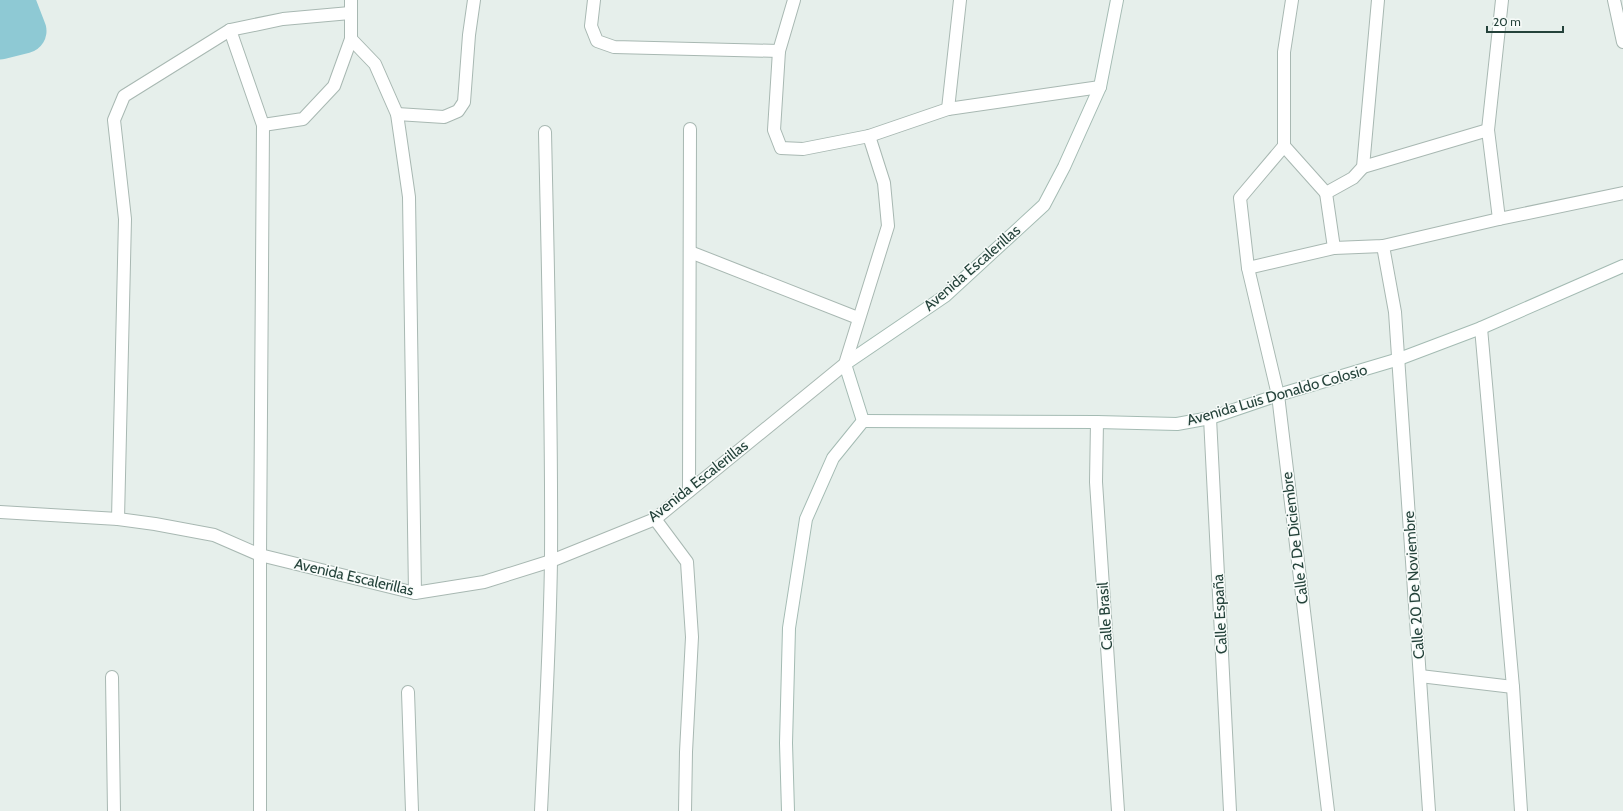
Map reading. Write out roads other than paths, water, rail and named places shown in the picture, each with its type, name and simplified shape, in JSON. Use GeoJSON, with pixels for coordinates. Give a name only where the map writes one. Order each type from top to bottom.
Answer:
{"type":"FeatureCollection","features":[{"type":"Feature","properties":{"kind":"street"},"geometry":{"type":"LineString","coordinates":[[263,125],[303,119],[334,86],[350,39],[351,0]]}},
{"type":"Feature","properties":{"kind":"street"},"geometry":{"type":"LineString","coordinates":[[397,114],[444,117],[458,111],[464,102],[469,35],[474,0]]}},
{"type":"Feature","properties":{"kind":"street"},"geometry":{"type":"LineString","coordinates":[[594,0],[591,26],[597,41],[614,47],[779,51]]}},
{"type":"Feature","properties":{"kind":"street"},"geometry":{"type":"LineString","coordinates":[[794,0],[779,51],[774,130],[781,148],[803,149],[869,136],[948,109],[1100,87]]}},
{"type":"Feature","properties":{"kind":"street"},"geometry":{"type":"LineString","coordinates":[[948,109],[960,0]]}},
{"type":"Feature","properties":{"kind":"street","name":"Avenida Escalerillas"},"geometry":{"type":"LineString","coordinates":[[0,512],[118,519],[214,535],[260,555],[415,593],[484,582],[551,561],[655,519],[845,364],[945,296],[1044,205],[1064,167],[1100,87],[1117,0]]}},
{"type":"Feature","properties":{"kind":"street"},"geometry":{"type":"LineString","coordinates":[[1292,0],[1284,52],[1284,146],[1326,193],[1334,248]]}},
{"type":"Feature","properties":{"kind":"street"},"geometry":{"type":"LineString","coordinates":[[1363,168],[1378,0]]}},
{"type":"Feature","properties":{"kind":"street"},"geometry":{"type":"LineString","coordinates":[[1499,219],[1488,130],[1502,0]]}},
{"type":"Feature","properties":{"kind":"street"},"geometry":{"type":"LineString","coordinates":[[1614,0],[1623,42]]}},
{"type":"Feature","properties":{"kind":"street"},"geometry":{"type":"LineString","coordinates":[[118,519],[125,220],[114,120],[124,96],[230,30],[283,19],[350,13]]}},
{"type":"Feature","properties":{"kind":"street"},"geometry":{"type":"LineString","coordinates":[[230,30],[263,125],[260,811]]}},
{"type":"Feature","properties":{"kind":"street"},"geometry":{"type":"LineString","coordinates":[[350,39],[375,64],[397,114],[410,197],[415,593]]}},
{"type":"Feature","properties":{"kind":"street"},"geometry":{"type":"LineString","coordinates":[[689,490],[690,129]]}},
{"type":"Feature","properties":{"kind":"street"},"geometry":{"type":"LineString","coordinates":[[1326,193],[1353,178],[1363,168],[1488,130]]}},
{"type":"Feature","properties":{"kind":"street"},"geometry":{"type":"LineString","coordinates":[[541,811],[551,561],[551,429],[545,132]]}},
{"type":"Feature","properties":{"kind":"street"},"geometry":{"type":"LineString","coordinates":[[788,811],[786,744],[789,628],[806,519],[833,458],[863,421],[845,364],[858,318],[888,226],[884,183],[869,136]]}},
{"type":"Feature","properties":{"kind":"street","name":"Calle 2 De Diciembre"},"geometry":{"type":"LineString","coordinates":[[1284,146],[1240,198],[1248,268],[1278,395],[1328,811]]}},
{"type":"Feature","properties":{"kind":"street"},"geometry":{"type":"LineString","coordinates":[[1248,268],[1334,248],[1383,246],[1499,219],[1623,193]]}},
{"type":"Feature","properties":{"kind":"street","name":"Calle 20 De Noviembre"},"geometry":{"type":"LineString","coordinates":[[1383,246],[1395,312],[1399,360],[1429,811]]}},
{"type":"Feature","properties":{"kind":"street"},"geometry":{"type":"LineString","coordinates":[[690,252],[858,318]]}},
{"type":"Feature","properties":{"kind":"street","name":"Avenida Luis Donaldo Colosio"},"geometry":{"type":"LineString","coordinates":[[863,421],[1097,422],[1177,424],[1210,418],[1278,395],[1399,360],[1481,328],[1623,269]]}},
{"type":"Feature","properties":{"kind":"street"},"geometry":{"type":"LineString","coordinates":[[1481,328],[1513,688],[1521,811]]}},
{"type":"Feature","properties":{"kind":"street","name":"Calle España"},"geometry":{"type":"LineString","coordinates":[[1210,418],[1230,811]]}},
{"type":"Feature","properties":{"kind":"street","name":"Calle Brasil"},"geometry":{"type":"LineString","coordinates":[[1097,422],[1096,482],[1118,811]]}},
{"type":"Feature","properties":{"kind":"street"},"geometry":{"type":"LineString","coordinates":[[655,519],[687,562],[692,637],[686,752],[685,811]]}},
{"type":"Feature","properties":{"kind":"street"},"geometry":{"type":"LineString","coordinates":[[1420,676],[1513,688]]}},
{"type":"Feature","properties":{"kind":"street"},"geometry":{"type":"LineString","coordinates":[[112,677],[114,811]]}},
{"type":"Feature","properties":{"kind":"street"},"geometry":{"type":"LineString","coordinates":[[408,692],[412,811]]}},
{"type":"Feature","properties":{"kind":"waterway"},"geometry":{"type":"LineString","coordinates":[[0,37],[24,31],[12,0]]}}]}
